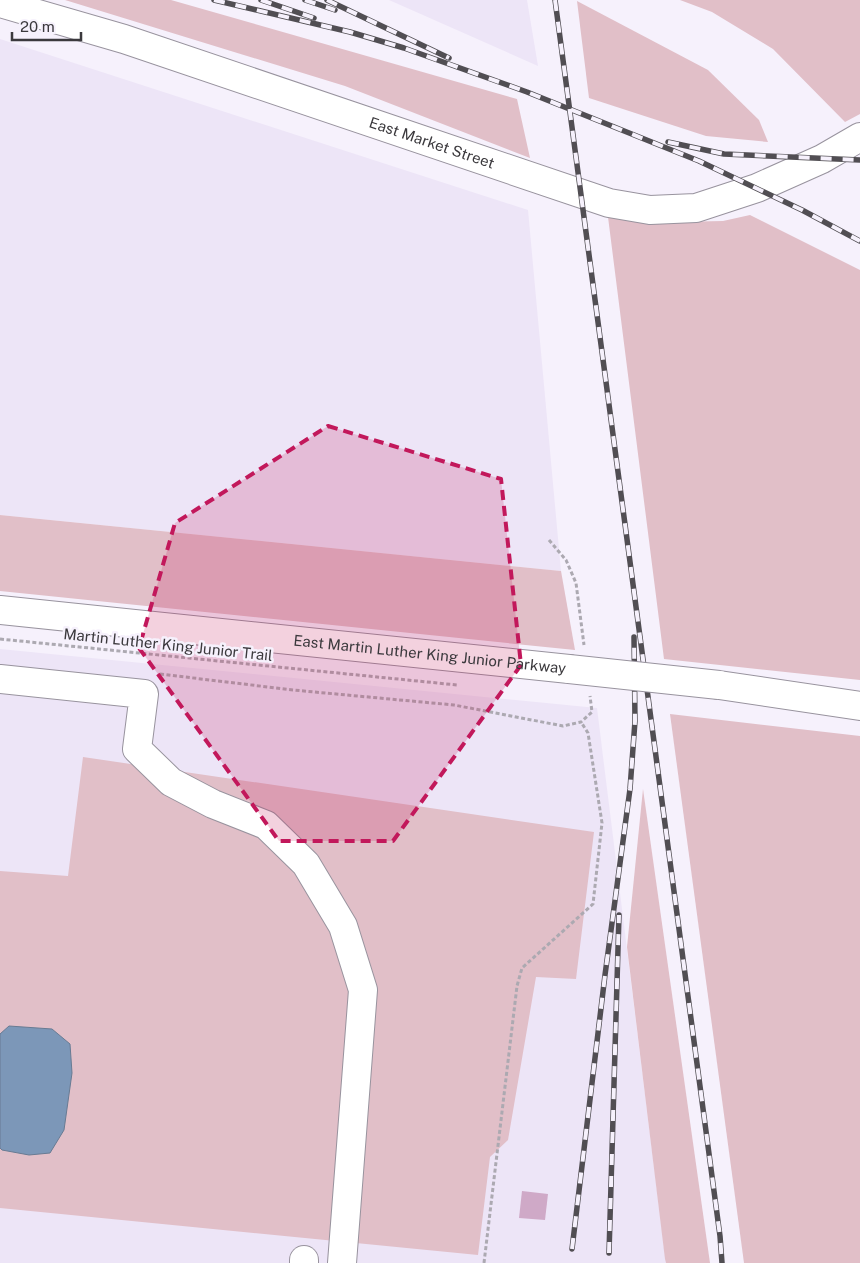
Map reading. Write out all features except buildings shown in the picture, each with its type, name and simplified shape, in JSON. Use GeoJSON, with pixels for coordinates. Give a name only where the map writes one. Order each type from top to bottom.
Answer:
{"type":"FeatureCollection","features":[{"type":"Feature","properties":{"kind":"street","name":"East Market Street"},"geometry":{"type":"LineString","coordinates":[[0,2],[124,39],[609,202],[650,210],[696,208],[757,188],[822,159],[860,136]]}},
{"type":"Feature","properties":{"kind":"street","name":"East Martin Luther King Junior Parkway"},"geometry":{"type":"LineString","coordinates":[[0,610],[719,685],[860,706]]}},
{"type":"Feature","properties":{"kind":"street"},"geometry":{"type":"LineString","coordinates":[[0,679],[144,694],[138,750],[171,782],[213,804],[266,826],[306,864],[343,926],[363,990],[342,1263]]}},
{"type":"Feature","properties":{"kind":"path","name":"Martin Luther King Junior Trail"},"geometry":{"type":"LineString","coordinates":[[0,639],[464,686]]}},
{"type":"Feature","properties":{"kind":"path"},"geometry":{"type":"LineString","coordinates":[[484,1263],[517,986],[522,968],[593,904],[602,823],[588,733],[581,722]]}},
{"type":"Feature","properties":{"kind":"highlighted area"},"geometry":{"type":"Polygon","coordinates":[[[328,426],[501,479],[521,665],[393,841],[279,841],[139,648],[175,523],[328,426]]]}},
{"type":"Feature","properties":{"kind":"shaded area"},"geometry":{"type":"Polygon","coordinates":[[[65,0],[171,0],[517,99],[530,158],[345,86],[65,0]]]}},
{"type":"Feature","properties":{"kind":"shaded area"},"geometry":{"type":"Polygon","coordinates":[[[389,0],[527,0],[538,66],[389,0]]]}},
{"type":"Feature","properties":{"kind":"shaded area"},"geometry":{"type":"Polygon","coordinates":[[[680,0],[860,0],[860,114],[845,122],[773,49],[712,12],[680,0]]]}},
{"type":"Feature","properties":{"kind":"shaded area"},"geometry":{"type":"Polygon","coordinates":[[[577,1],[708,70],[759,120],[768,142],[706,136],[589,98],[577,1]]]}},
{"type":"Feature","properties":{"kind":"shaded area"},"geometry":{"type":"Polygon","coordinates":[[[0,39],[528,210],[561,571],[0,515],[0,39]]]}},
{"type":"Feature","properties":{"kind":"shaded area"},"geometry":{"type":"Polygon","coordinates":[[[750,215],[860,270],[860,680],[664,659],[608,217],[674,222],[723,221],[750,215]]]}},
{"type":"Feature","properties":{"kind":"shaded area"},"geometry":{"type":"Polygon","coordinates":[[[0,515],[561,571],[575,650],[0,591],[0,515]]]}},
{"type":"Feature","properties":{"kind":"shaded area"},"geometry":{"type":"Polygon","coordinates":[[[0,649],[597,708],[666,1263],[0,1263],[0,649]]]}},
{"type":"Feature","properties":{"kind":"shaded area"},"geometry":{"type":"Polygon","coordinates":[[[670,714],[860,736],[860,1263],[744,1263],[670,714]]]}},
{"type":"Feature","properties":{"kind":"shaded area"},"geometry":{"type":"Polygon","coordinates":[[[83,757],[594,832],[576,979],[536,977],[508,1140],[490,1157],[478,1255],[0,1208],[0,871],[68,876],[83,757]]]}},
{"type":"Feature","properties":{"kind":"shaded area"},"geometry":{"type":"Polygon","coordinates":[[[643,789],[710,1263],[666,1263],[665,1259],[627,947],[643,789]]]}},
{"type":"Feature","properties":{"kind":"water"},"geometry":{"type":"Polygon","coordinates":[[[9,1026],[52,1029],[70,1044],[72,1073],[64,1130],[50,1153],[29,1155],[0,1148],[0,1034],[9,1026]]]}},
{"type":"Feature","properties":{"kind":"railway"},"geometry":{"type":"LineString","coordinates":[[214,0],[350,32],[404,48],[527,92],[699,161],[802,210],[860,241]]}},
{"type":"Feature","properties":{"kind":"railway"},"geometry":{"type":"LineString","coordinates":[[261,0],[314,18]]}},
{"type":"Feature","properties":{"kind":"railway"},"geometry":{"type":"LineString","coordinates":[[305,0],[335,10]]}},
{"type":"Feature","properties":{"kind":"railway"},"geometry":{"type":"LineString","coordinates":[[327,0],[449,58]]}},
{"type":"Feature","properties":{"kind":"railway"},"geometry":{"type":"LineString","coordinates":[[555,0],[720,1236],[722,1263]]}},
{"type":"Feature","properties":{"kind":"railway"},"geometry":{"type":"LineString","coordinates":[[668,142],[724,154],[860,160]]}},
{"type":"Feature","properties":{"kind":"railway"},"geometry":{"type":"LineString","coordinates":[[572,1249],[605,975],[630,789],[635,721],[634,637]]}},
{"type":"Feature","properties":{"kind":"railway"},"geometry":{"type":"LineString","coordinates":[[609,1253],[619,915]]}}]}
